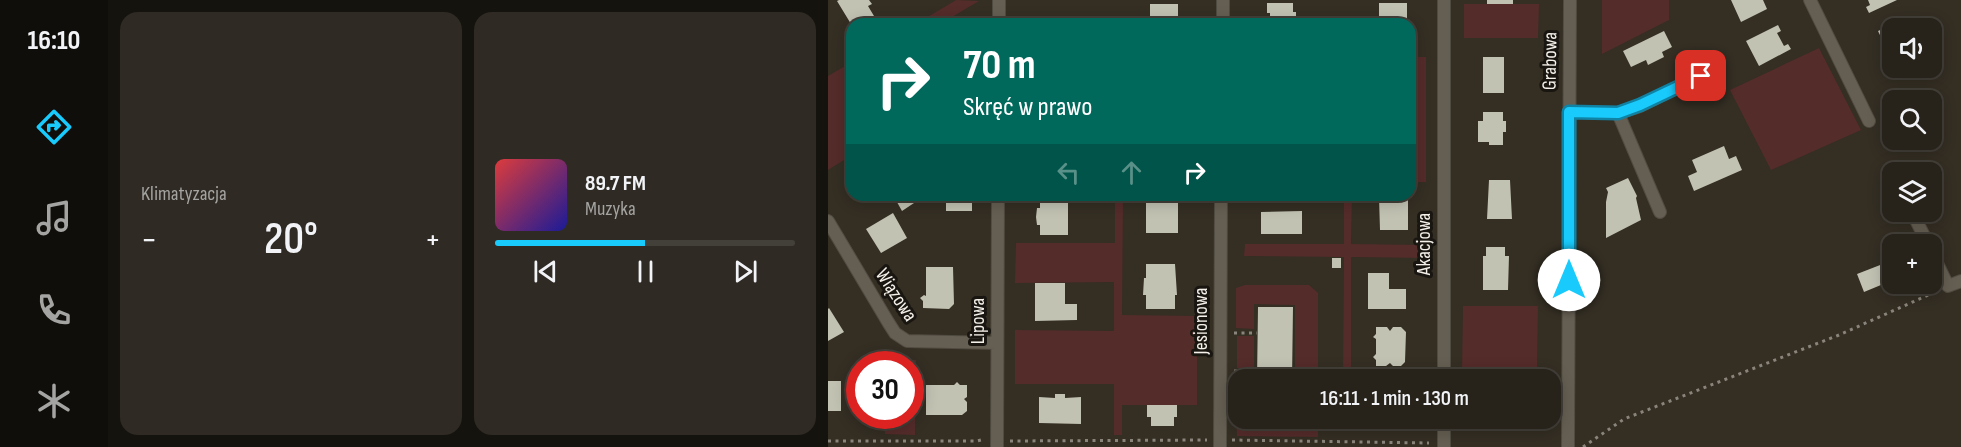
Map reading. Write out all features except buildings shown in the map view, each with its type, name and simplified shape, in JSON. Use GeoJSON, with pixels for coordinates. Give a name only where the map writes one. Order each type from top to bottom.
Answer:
{"type":"FeatureCollection","features":[{"type":"Feature","properties":{"kind":"street"},"geometry":{"type":"LineString","coordinates":[[999,0],[999,18]]}},
{"type":"Feature","properties":{"kind":"street"},"geometry":{"type":"LineString","coordinates":[[1222,18],[1223,0]]}},
{"type":"Feature","properties":{"kind":"street","name":"Akacjowa"},"geometry":{"type":"LineString","coordinates":[[1444,0],[1444,369]]}},
{"type":"Feature","properties":{"kind":"street","name":"Grabowa"},"geometry":{"type":"LineString","coordinates":[[1568,447],[1570,0]]}},
{"type":"Feature","properties":{"kind":"street"},"geometry":{"type":"LineString","coordinates":[[1810,0],[1869,121]]}},
{"type":"Feature","properties":{"kind":"street"},"geometry":{"type":"LineString","coordinates":[[1569,112],[1618,113],[1701,76]]}},
{"type":"Feature","properties":{"kind":"street"},"geometry":{"type":"LineString","coordinates":[[1618,113],[1660,212]]}},
{"type":"Feature","properties":{"kind":"street","name":"Lipowa"},"geometry":{"type":"LineString","coordinates":[[997,447],[998,201]]}},
{"type":"Feature","properties":{"kind":"street","name":"Jesionowa"},"geometry":{"type":"LineString","coordinates":[[1220,443],[1221,201]]}},
{"type":"Feature","properties":{"kind":"street","name":"Wiązowa"},"geometry":{"type":"LineString","coordinates":[[828,221],[888,322],[900,338],[916,342],[997,343]]}},
{"type":"Feature","properties":{"kind":"street"},"geometry":{"type":"LineString","coordinates":[[1942,274],[1948,286],[1961,281]]}},
{"type":"Feature","properties":{"kind":"street"},"geometry":{"type":"LineString","coordinates":[[1440,445],[1442,429]]}},
{"type":"Feature","properties":{"kind":"path"},"geometry":{"type":"LineString","coordinates":[[1583,447],[1624,419],[1839,335],[1948,286]]}},
{"type":"Feature","properties":{"kind":"path"},"geometry":{"type":"LineString","coordinates":[[1234,333],[1257,333]]}},
{"type":"Feature","properties":{"kind":"path"},"geometry":{"type":"LineString","coordinates":[[828,441],[977,441],[985,439],[986,434],[997,434],[1010,441],[1440,445]]}},
{"type":"Feature","properties":{"kind":"path"},"geometry":{"type":"LineString","coordinates":[[977,441],[977,447]]}},
{"type":"Feature","properties":{"kind":"shaded area"},"geometry":{"type":"Polygon","coordinates":[[[956,0],[979,1],[950,18],[926,18],[956,0]]]}},
{"type":"Feature","properties":{"kind":"shaded area"},"geometry":{"type":"Polygon","coordinates":[[[1602,0],[1669,0],[1669,20],[1602,54],[1602,0]]]}},
{"type":"Feature","properties":{"kind":"shaded area"},"geometry":{"type":"Polygon","coordinates":[[[1464,4],[1539,4],[1538,38],[1464,38],[1464,4]]]}},
{"type":"Feature","properties":{"kind":"shaded area"},"geometry":{"type":"Polygon","coordinates":[[[1819,48],[1861,130],[1771,170],[1730,90],[1819,48]]]}},
{"type":"Feature","properties":{"kind":"shaded area"},"geometry":{"type":"Polygon","coordinates":[[[1416,57],[1426,57],[1426,182],[1416,182],[1416,57]]]}},
{"type":"Feature","properties":{"kind":"shaded area"},"geometry":{"type":"Polygon","coordinates":[[[846,66],[846,159],[828,170],[828,76],[846,66]]]}},
{"type":"Feature","properties":{"kind":"shaded area"},"geometry":{"type":"Polygon","coordinates":[[[1115,201],[1123,201],[1122,315],[1197,316],[1197,405],[1122,405],[1122,435],[1114,435],[1114,384],[1015,384],[1015,330],[1114,331],[1114,282],[1015,283],[1016,243],[1115,243],[1115,201]]]}},
{"type":"Feature","properties":{"kind":"shaded area"},"geometry":{"type":"Polygon","coordinates":[[[1344,201],[1352,201],[1351,244],[1426,245],[1426,258],[1351,257],[1351,369],[1343,369],[1344,257],[1244,256],[1245,244],[1344,244],[1344,201]]]}},
{"type":"Feature","properties":{"kind":"shaded area"},"geometry":{"type":"Polygon","coordinates":[[[1245,285],[1309,285],[1318,293],[1318,369],[1295,369],[1295,305],[1254,304],[1254,329],[1236,328],[1236,288],[1245,285]]]}},
{"type":"Feature","properties":{"kind":"shaded area"},"geometry":{"type":"Polygon","coordinates":[[[1463,306],[1538,306],[1537,369],[1462,369],[1463,306]]]}},
{"type":"Feature","properties":{"kind":"shaded area"},"geometry":{"type":"Polygon","coordinates":[[[1237,336],[1254,336],[1254,368],[1237,368],[1237,336]]]}},
{"type":"Feature","properties":{"kind":"shaded area"},"geometry":{"type":"Polygon","coordinates":[[[885,429],[915,429],[915,435],[885,434],[885,429]]]}},
{"type":"Feature","properties":{"kind":"shaded area"},"geometry":{"type":"Polygon","coordinates":[[[1237,429],[1318,429],[1318,437],[1237,436],[1237,429]]]}},
{"type":"Feature","properties":{"kind":"route"},"geometry":{"type":"LineString","coordinates":[[1569,280],[1569,112],[1618,113],[1701,76]]}}]}
